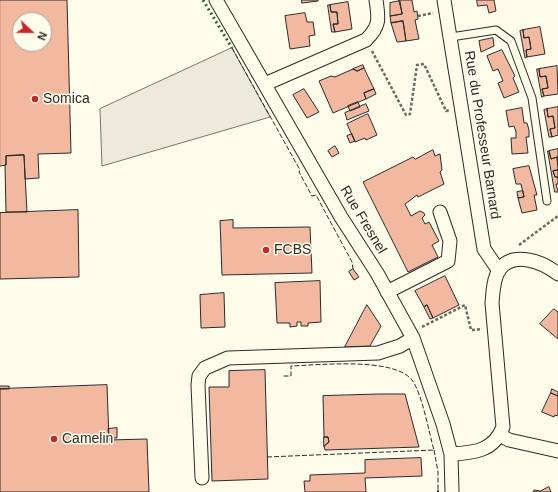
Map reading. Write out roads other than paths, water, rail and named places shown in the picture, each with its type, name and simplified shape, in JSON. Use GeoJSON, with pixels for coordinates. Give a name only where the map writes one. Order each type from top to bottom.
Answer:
{"type":"FeatureCollection","features":[{"type":"Feature","properties":{"kind":"street","name":"Rue Fresnel"},"geometry":{"type":"LineString","coordinates":[[216,0],[387,292],[411,336],[443,424],[451,454],[453,469],[460,492]]}},
{"type":"Feature","properties":{"kind":"street"},"geometry":{"type":"LineString","coordinates":[[265,84],[366,40],[375,30],[379,16],[376,0]]}},
{"type":"Feature","properties":{"kind":"street","name":"Rue du Professeur Barnard"},"geometry":{"type":"LineString","coordinates":[[444,0],[484,249],[499,270]]}},
{"type":"Feature","properties":{"kind":"street"},"geometry":{"type":"LineString","coordinates":[[387,292],[448,261],[450,241],[440,212]]}},
{"type":"Feature","properties":{"kind":"street"},"geometry":{"type":"LineString","coordinates":[[451,454],[488,447],[494,443],[500,435],[503,427],[492,303],[493,287],[499,270],[508,262],[520,259],[550,268],[558,274]]}},
{"type":"Feature","properties":{"kind":"street"},"geometry":{"type":"LineString","coordinates":[[202,478],[198,386],[199,376],[205,368],[228,358],[378,353],[400,346],[411,336]]}},
{"type":"Feature","properties":{"kind":"street"},"geometry":{"type":"LineString","coordinates":[[500,435],[509,440],[558,451]]}},
{"type":"Feature","properties":{"kind":"street","name":"Rue Fresnel"},"geometry":{"type":"LineString","coordinates":[[452,492],[453,469]]}},
{"type":"Feature","properties":{"kind":"lane"},"geometry":{"type":"LineString","coordinates":[[451,37],[496,30],[511,41],[532,98],[547,202]]}},
{"type":"Feature","properties":{"kind":"place","name":"Somica"},"geometry":{"type":"Point","coordinates":[35,99]}},
{"type":"Feature","properties":{"kind":"place","name":"FCBS"},"geometry":{"type":"Point","coordinates":[266,250]}},
{"type":"Feature","properties":{"kind":"place","name":"Camelin"},"geometry":{"type":"Point","coordinates":[54,439]}}]}
